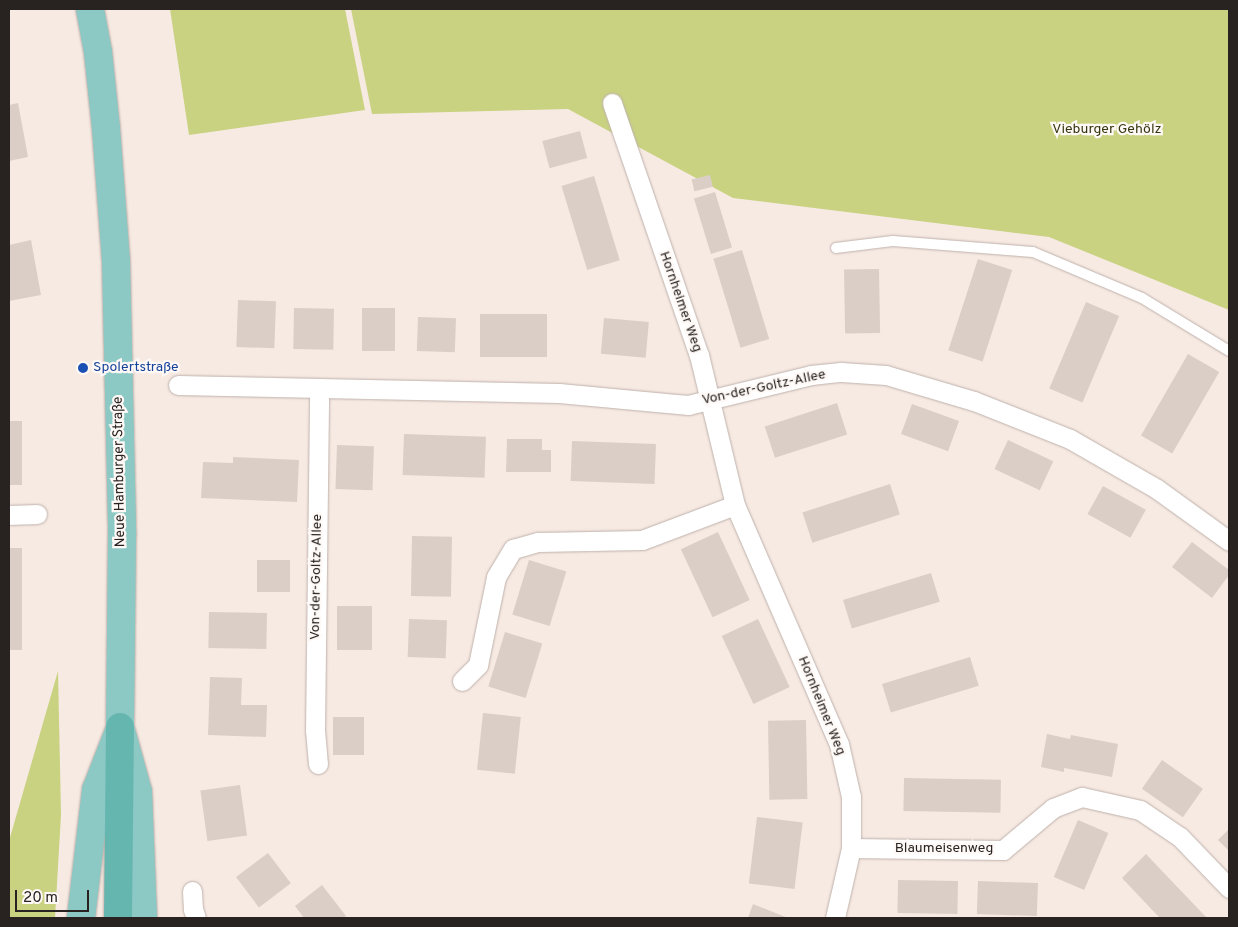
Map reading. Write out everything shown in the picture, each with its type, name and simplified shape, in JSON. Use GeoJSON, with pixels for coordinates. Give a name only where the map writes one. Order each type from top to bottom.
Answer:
{"type":"FeatureCollection","features":[{"type":"Feature","properties":{"kind":"highway"},"geometry":{"type":"LineString","coordinates":[[118,918],[120,878],[120,727]]}},
{"type":"Feature","properties":{"kind":"main road","name":"Neue Hamburger Straße"},"geometry":{"type":"LineString","coordinates":[[90,9],[98,52],[106,128],[116,261],[122,535],[120,727],[138,792],[143,918]]}},
{"type":"Feature","properties":{"kind":"main road","name":"Neue Hamburger Straße"},"geometry":{"type":"LineString","coordinates":[[81,918],[96,790],[120,727]]}},
{"type":"Feature","properties":{"kind":"street","name":"Hornheimer Weg"},"geometry":{"type":"LineString","coordinates":[[612,103],[699,355],[708,400],[735,505],[838,744],[851,797],[851,848],[835,918]]}},
{"type":"Feature","properties":{"kind":"street","name":"Von-der-Goltz-Allee"},"geometry":{"type":"LineString","coordinates":[[178,385],[319,390],[558,393],[688,405],[811,375],[841,372],[886,375],[974,401],[1070,440],[1157,489],[1229,541]]}},
{"type":"Feature","properties":{"kind":"street","name":"Von-der-Goltz-Allee"},"geometry":{"type":"LineString","coordinates":[[318,764],[315,731],[319,390]]}},
{"type":"Feature","properties":{"kind":"street"},"geometry":{"type":"LineString","coordinates":[[462,681],[478,665],[496,577],[514,549],[538,542],[642,540],[735,505]]}},
{"type":"Feature","properties":{"kind":"street"},"geometry":{"type":"LineString","coordinates":[[9,515],[37,514]]}},
{"type":"Feature","properties":{"kind":"street","name":"Blaumeisenweg"},"geometry":{"type":"LineString","coordinates":[[851,848],[1003,850],[1053,808],[1082,797],[1140,810],[1180,837],[1229,888]]}},
{"type":"Feature","properties":{"kind":"street"},"geometry":{"type":"LineString","coordinates":[[192,891],[193,909],[196,918]]}},
{"type":"Feature","properties":{"kind":"lane"},"geometry":{"type":"LineString","coordinates":[[836,248],[893,241],[1033,252],[1142,298],[1229,351]]}},
{"type":"Feature","properties":{"kind":"green space"},"geometry":{"type":"Polygon","coordinates":[[[170,9],[345,9],[365,110],[189,135],[170,9]]]}},
{"type":"Feature","properties":{"kind":"green space","name":"Vieburger Gehölz"},"geometry":{"type":"Polygon","coordinates":[[[351,9],[1229,9],[1229,310],[1049,237],[733,198],[568,109],[372,114],[351,9]]]}},
{"type":"Feature","properties":{"kind":"green space"},"geometry":{"type":"Polygon","coordinates":[[[58,671],[61,815],[55,918],[9,918],[9,841],[58,671]]]}},
{"type":"Feature","properties":{"kind":"building"},"geometry":{"type":"Polygon","coordinates":[[[18,103],[28,157],[9,161],[9,105],[18,103]]]}},
{"type":"Feature","properties":{"kind":"building"},"geometry":{"type":"Polygon","coordinates":[[[580,131],[587,158],[550,168],[542,141],[580,131]]]}},
{"type":"Feature","properties":{"kind":"building"},"geometry":{"type":"Polygon","coordinates":[[[710,175],[713,187],[694,191],[692,180],[710,175]]]}},
{"type":"Feature","properties":{"kind":"building"},"geometry":{"type":"Polygon","coordinates":[[[594,176],[620,260],[587,270],[561,186],[594,176]]]}},
{"type":"Feature","properties":{"kind":"building"},"geometry":{"type":"Polygon","coordinates":[[[715,192],[732,247],[711,254],[694,198],[715,192]]]}},
{"type":"Feature","properties":{"kind":"building"},"geometry":{"type":"Polygon","coordinates":[[[31,240],[41,295],[9,301],[9,245],[31,240]]]}},
{"type":"Feature","properties":{"kind":"building"},"geometry":{"type":"Polygon","coordinates":[[[742,250],[769,339],[741,348],[713,259],[742,250]]]}},
{"type":"Feature","properties":{"kind":"building"},"geometry":{"type":"Polygon","coordinates":[[[978,259],[1012,270],[983,361],[948,350],[978,259]]]}},
{"type":"Feature","properties":{"kind":"building"},"geometry":{"type":"Polygon","coordinates":[[[879,269],[880,333],[845,334],[844,270],[879,269]]]}},
{"type":"Feature","properties":{"kind":"building"},"geometry":{"type":"Polygon","coordinates":[[[238,300],[276,301],[274,348],[236,347],[238,300]]]}},
{"type":"Feature","properties":{"kind":"building"},"geometry":{"type":"Polygon","coordinates":[[[1086,302],[1119,316],[1082,403],[1049,389],[1086,302]]]}},
{"type":"Feature","properties":{"kind":"building"},"geometry":{"type":"Polygon","coordinates":[[[294,308],[334,309],[333,350],[293,349],[294,308]]]}},
{"type":"Feature","properties":{"kind":"building"},"geometry":{"type":"Polygon","coordinates":[[[362,308],[395,308],[395,351],[362,351],[362,308]]]}},
{"type":"Feature","properties":{"kind":"building"},"geometry":{"type":"Polygon","coordinates":[[[480,314],[547,314],[547,357],[480,357],[480,314]]]}},
{"type":"Feature","properties":{"kind":"building"},"geometry":{"type":"Polygon","coordinates":[[[418,317],[456,318],[455,352],[417,351],[418,317]]]}},
{"type":"Feature","properties":{"kind":"building"},"geometry":{"type":"Polygon","coordinates":[[[604,318],[649,322],[646,358],[601,354],[604,318]]]}},
{"type":"Feature","properties":{"kind":"building"},"geometry":{"type":"Polygon","coordinates":[[[1188,354],[1219,372],[1172,453],[1141,435],[1188,354]]]}},
{"type":"Feature","properties":{"kind":"building"},"geometry":{"type":"Polygon","coordinates":[[[837,403],[847,434],[775,458],[765,426],[837,403]]]}},
{"type":"Feature","properties":{"kind":"building"},"geometry":{"type":"Polygon","coordinates":[[[912,404],[959,421],[948,451],[901,434],[912,404]]]}},
{"type":"Feature","properties":{"kind":"building"},"geometry":{"type":"Polygon","coordinates":[[[9,421],[22,421],[22,485],[9,485],[9,421]]]}},
{"type":"Feature","properties":{"kind":"building"},"geometry":{"type":"Polygon","coordinates":[[[404,434],[486,437],[485,478],[403,475],[404,434]]]}},
{"type":"Feature","properties":{"kind":"building"},"geometry":{"type":"Polygon","coordinates":[[[507,439],[542,439],[542,450],[551,450],[551,472],[506,472],[507,439]]]}},
{"type":"Feature","properties":{"kind":"building"},"geometry":{"type":"Polygon","coordinates":[[[1008,440],[1053,461],[1040,490],[994,469],[1008,440]]]}},
{"type":"Feature","properties":{"kind":"building"},"geometry":{"type":"Polygon","coordinates":[[[572,441],[656,444],[655,484],[571,481],[572,441]]]}},
{"type":"Feature","properties":{"kind":"building"},"geometry":{"type":"Polygon","coordinates":[[[337,445],[374,446],[372,490],[335,489],[337,445]]]}},
{"type":"Feature","properties":{"kind":"building"},"geometry":{"type":"Polygon","coordinates":[[[233,457],[299,460],[297,502],[201,498],[203,462],[233,463],[233,457]]]}},
{"type":"Feature","properties":{"kind":"building"},"geometry":{"type":"Polygon","coordinates":[[[890,484],[900,514],[812,543],[803,512],[890,484]]]}},
{"type":"Feature","properties":{"kind":"building"},"geometry":{"type":"Polygon","coordinates":[[[1103,486],[1146,510],[1130,538],[1087,514],[1103,486]]]}},
{"type":"Feature","properties":{"kind":"building"},"geometry":{"type":"Polygon","coordinates":[[[718,532],[750,600],[713,617],[681,549],[718,532]]]}},
{"type":"Feature","properties":{"kind":"building"},"geometry":{"type":"Polygon","coordinates":[[[412,536],[452,537],[451,597],[411,596],[412,536]]]}},
{"type":"Feature","properties":{"kind":"building"},"geometry":{"type":"Polygon","coordinates":[[[1192,542],[1229,570],[1229,575],[1212,598],[1172,567],[1192,542]]]}},
{"type":"Feature","properties":{"kind":"building"},"geometry":{"type":"Polygon","coordinates":[[[9,548],[22,548],[22,650],[9,650],[9,548]]]}},
{"type":"Feature","properties":{"kind":"building"},"geometry":{"type":"Polygon","coordinates":[[[257,560],[290,560],[290,592],[257,592],[257,560]]]}},
{"type":"Feature","properties":{"kind":"building"},"geometry":{"type":"Polygon","coordinates":[[[529,560],[566,571],[550,626],[512,615],[529,560]]]}},
{"type":"Feature","properties":{"kind":"building"},"geometry":{"type":"Polygon","coordinates":[[[931,573],[940,602],[852,629],[843,600],[931,573]]]}},
{"type":"Feature","properties":{"kind":"building"},"geometry":{"type":"Polygon","coordinates":[[[337,606],[372,606],[372,650],[337,650],[337,606]]]}},
{"type":"Feature","properties":{"kind":"building"},"geometry":{"type":"Polygon","coordinates":[[[209,612],[267,613],[266,649],[208,648],[209,612]]]}},
{"type":"Feature","properties":{"kind":"building"},"geometry":{"type":"Polygon","coordinates":[[[409,619],[447,620],[446,658],[408,657],[409,619]]]}},
{"type":"Feature","properties":{"kind":"building"},"geometry":{"type":"Polygon","coordinates":[[[758,619],[790,687],[753,704],[722,636],[758,619]]]}},
{"type":"Feature","properties":{"kind":"building"},"geometry":{"type":"Polygon","coordinates":[[[505,632],[542,643],[526,698],[488,687],[505,632]]]}},
{"type":"Feature","properties":{"kind":"building"},"geometry":{"type":"Polygon","coordinates":[[[970,657],[979,686],[891,713],[882,684],[970,657]]]}},
{"type":"Feature","properties":{"kind":"building"},"geometry":{"type":"Polygon","coordinates":[[[210,677],[242,678],[241,705],[267,705],[266,737],[208,735],[210,677]]]}},
{"type":"Feature","properties":{"kind":"building"},"geometry":{"type":"Polygon","coordinates":[[[483,713],[521,717],[515,774],[477,770],[483,713]]]}},
{"type":"Feature","properties":{"kind":"building"},"geometry":{"type":"Polygon","coordinates":[[[333,717],[364,717],[364,755],[333,755],[333,717]]]}},
{"type":"Feature","properties":{"kind":"building"},"geometry":{"type":"Polygon","coordinates":[[[806,720],[807,799],[769,800],[768,721],[806,720]]]}},
{"type":"Feature","properties":{"kind":"building"},"geometry":{"type":"Polygon","coordinates":[[[1047,734],[1070,739],[1071,735],[1118,744],[1112,777],[1064,768],[1064,772],[1041,767],[1047,734]]]}},
{"type":"Feature","properties":{"kind":"building"},"geometry":{"type":"Polygon","coordinates":[[[1162,760],[1203,789],[1183,817],[1142,789],[1162,760]]]}},
{"type":"Feature","properties":{"kind":"building"},"geometry":{"type":"Polygon","coordinates":[[[904,778],[1001,780],[1000,813],[903,811],[904,778]]]}},
{"type":"Feature","properties":{"kind":"building"},"geometry":{"type":"Polygon","coordinates":[[[240,785],[247,836],[207,841],[200,791],[240,785]]]}},
{"type":"Feature","properties":{"kind":"building"},"geometry":{"type":"Polygon","coordinates":[[[757,817],[803,823],[794,889],[749,884],[757,817]]]}},
{"type":"Feature","properties":{"kind":"building"},"geometry":{"type":"Polygon","coordinates":[[[1078,820],[1108,833],[1084,890],[1054,877],[1078,820]]]}},
{"type":"Feature","properties":{"kind":"building"},"geometry":{"type":"Polygon","coordinates":[[[1229,829],[1229,851],[1218,840],[1229,829]]]}},
{"type":"Feature","properties":{"kind":"building"},"geometry":{"type":"Polygon","coordinates":[[[268,853],[291,883],[259,907],[236,877],[268,853]]]}},
{"type":"Feature","properties":{"kind":"building"},"geometry":{"type":"Polygon","coordinates":[[[1146,854],[1207,918],[1160,918],[1156,914],[1122,878],[1146,854]]]}},
{"type":"Feature","properties":{"kind":"building"},"geometry":{"type":"Polygon","coordinates":[[[898,880],[958,881],[957,914],[897,913],[898,880]]]}},
{"type":"Feature","properties":{"kind":"building"},"geometry":{"type":"Polygon","coordinates":[[[978,881],[1038,883],[1037,916],[977,914],[978,881]]]}},
{"type":"Feature","properties":{"kind":"building"},"geometry":{"type":"Polygon","coordinates":[[[322,885],[346,916],[343,918],[304,918],[295,906],[322,885]]]}},
{"type":"Feature","properties":{"kind":"building"},"geometry":{"type":"Polygon","coordinates":[[[753,904],[788,918],[748,918],[753,904]]]}},
{"type":"Feature","properties":{"kind":"place","name":"Spolertstraße"},"geometry":{"type":"Point","coordinates":[83,368]}}]}
